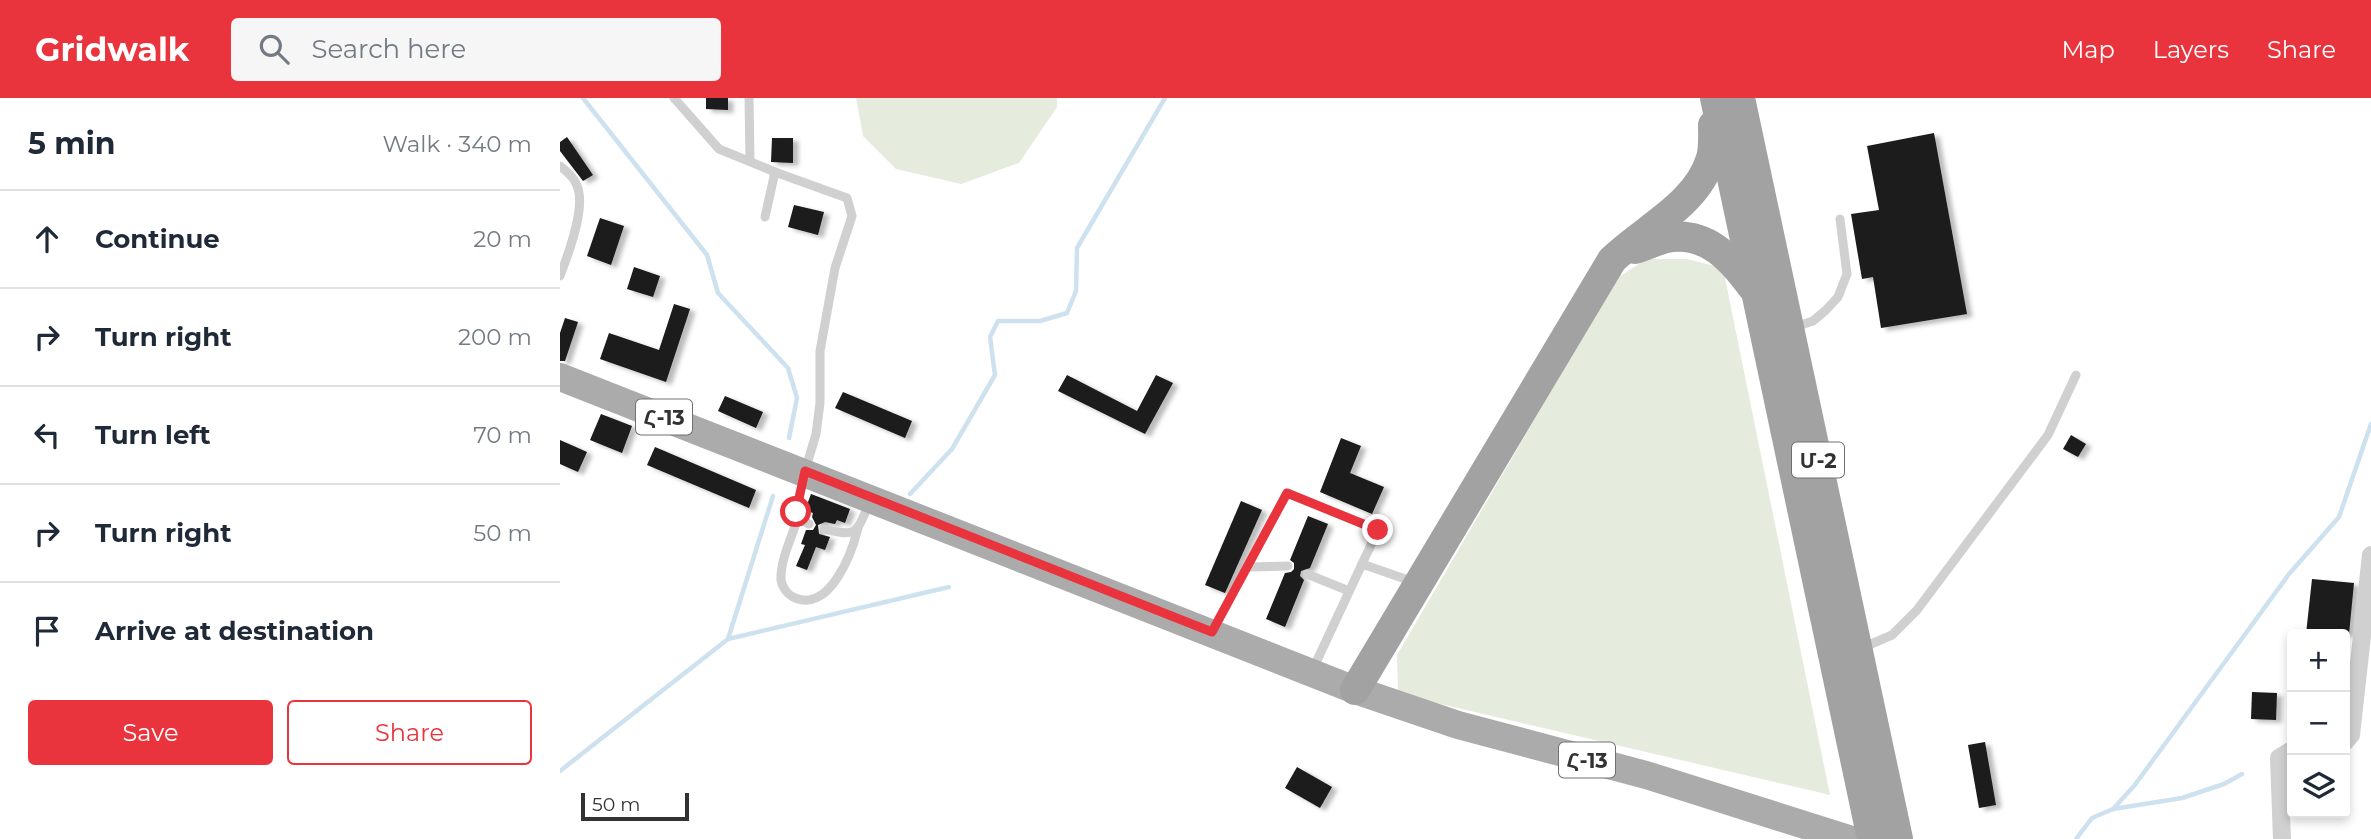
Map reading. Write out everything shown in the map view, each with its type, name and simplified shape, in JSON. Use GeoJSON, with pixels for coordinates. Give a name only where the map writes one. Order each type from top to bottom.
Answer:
{"type":"FeatureCollection","features":[{"type":"Feature","properties":{"kind":"highway"},"geometry":{"type":"LineString","coordinates":[[1355,690],[1612,260],[1633,240],[1683,202],[1700,181],[1711,156],[1723,98]]}},
{"type":"Feature","properties":{"kind":"highway","name":"Մ-2"},"geometry":{"type":"LineString","coordinates":[[1723,98],[1755,291],[1872,839]]}},
{"type":"Feature","properties":{"kind":"highway","name":"Մ-2"},"geometry":{"type":"LineString","coordinates":[[1723,98],[1791,329],[1898,839]]}},
{"type":"Feature","properties":{"kind":"highway"},"geometry":{"type":"LineString","coordinates":[[1612,260],[1665,239],[1692,238],[1704,241],[1731,260],[1755,291]]}},
{"type":"Feature","properties":{"kind":"main road","name":"Հ-13"},"geometry":{"type":"LineString","coordinates":[[560,377],[805,471],[1355,690],[1458,726],[1646,775],[1849,839]]}},
{"type":"Feature","properties":{"kind":"street"},"geometry":{"type":"LineString","coordinates":[[2350,736],[2371,555]]}},
{"type":"Feature","properties":{"kind":"street"},"geometry":{"type":"LineString","coordinates":[[2282,839],[2279,758],[2287,753]]}},
{"type":"Feature","properties":{"kind":"lane"},"geometry":{"type":"LineString","coordinates":[[674,98],[719,149],[846,198],[852,216],[835,268],[820,351],[820,403],[816,434],[796,512],[798,518],[782,569],[781,582],[787,594],[799,600],[816,599],[829,588],[844,568],[872,498]]}},
{"type":"Feature","properties":{"kind":"lane"},"geometry":{"type":"LineString","coordinates":[[750,98],[750,160]]}},
{"type":"Feature","properties":{"kind":"lane"},"geometry":{"type":"LineString","coordinates":[[560,166],[574,178],[580,194],[577,220],[564,250],[560,276]]}},
{"type":"Feature","properties":{"kind":"lane"},"geometry":{"type":"LineString","coordinates":[[765,217],[775,172]]}},
{"type":"Feature","properties":{"kind":"lane"},"geometry":{"type":"LineString","coordinates":[[1791,329],[1813,321],[1838,296],[1847,274],[1840,219]]}},
{"type":"Feature","properties":{"kind":"lane"},"geometry":{"type":"LineString","coordinates":[[1857,650],[1892,635],[1917,610],[2048,435],[2076,375]]}},
{"type":"Feature","properties":{"kind":"lane"},"geometry":{"type":"LineString","coordinates":[[1212,632],[1287,493],[1378,530],[1311,674]]}},
{"type":"Feature","properties":{"kind":"lane"},"geometry":{"type":"LineString","coordinates":[[798,518],[809,524]]}},
{"type":"Feature","properties":{"kind":"lane"},"geometry":{"type":"LineString","coordinates":[[824,529],[846,534],[858,528]]}},
{"type":"Feature","properties":{"kind":"lane"},"geometry":{"type":"LineString","coordinates":[[1362,564],[1419,584]]}},
{"type":"Feature","properties":{"kind":"lane"},"geometry":{"type":"LineString","coordinates":[[1247,567],[1288,566]]}},
{"type":"Feature","properties":{"kind":"lane"},"geometry":{"type":"LineString","coordinates":[[1307,574],[1349,591]]}},
{"type":"Feature","properties":{"kind":"shaded area"},"geometry":{"type":"Polygon","coordinates":[[[856,98],[1057,98],[1057,107],[1019,163],[961,184],[896,169],[863,136],[856,98]]]}},
{"type":"Feature","properties":{"kind":"shaded area"},"geometry":{"type":"Polygon","coordinates":[[[1647,259],[1687,259],[1723,268],[1830,795],[1398,694],[1397,655],[1617,278],[1647,259]]]}},
{"type":"Feature","properties":{"kind":"building"},"geometry":{"type":"Polygon","coordinates":[[[706,98],[728,98],[728,110],[706,109],[706,98]]]}},
{"type":"Feature","properties":{"kind":"building"},"geometry":{"type":"Polygon","coordinates":[[[1934,133],[1967,314],[1881,328],[1873,277],[1862,279],[1851,214],[1879,210],[1867,146],[1934,133]]]}},
{"type":"Feature","properties":{"kind":"building"},"geometry":{"type":"Polygon","coordinates":[[[567,137],[593,175],[583,181],[560,151],[560,142],[567,137]]]}},
{"type":"Feature","properties":{"kind":"building"},"geometry":{"type":"Polygon","coordinates":[[[772,138],[793,138],[793,163],[771,162],[772,138]]]}},
{"type":"Feature","properties":{"kind":"building"},"geometry":{"type":"Polygon","coordinates":[[[794,205],[824,212],[818,235],[788,227],[794,205]]]}},
{"type":"Feature","properties":{"kind":"building"},"geometry":{"type":"Polygon","coordinates":[[[600,218],[624,226],[611,265],[587,256],[600,218]]]}},
{"type":"Feature","properties":{"kind":"building"},"geometry":{"type":"Polygon","coordinates":[[[634,267],[660,276],[653,297],[627,289],[634,267]]]}},
{"type":"Feature","properties":{"kind":"building"},"geometry":{"type":"Polygon","coordinates":[[[674,304],[690,309],[666,382],[600,359],[609,333],[659,350],[674,304]]]}},
{"type":"Feature","properties":{"kind":"building"},"geometry":{"type":"Polygon","coordinates":[[[565,318],[578,322],[565,361],[560,361],[560,333],[565,318]]]}},
{"type":"Feature","properties":{"kind":"building"},"geometry":{"type":"Polygon","coordinates":[[[1067,375],[1137,411],[1156,375],[1173,383],[1145,434],[1058,391],[1067,375]]]}},
{"type":"Feature","properties":{"kind":"building"},"geometry":{"type":"Polygon","coordinates":[[[843,392],[912,421],[905,438],[835,408],[843,392]]]}},
{"type":"Feature","properties":{"kind":"building"},"geometry":{"type":"Polygon","coordinates":[[[725,396],[763,412],[756,428],[718,411],[725,396]]]}},
{"type":"Feature","properties":{"kind":"building"},"geometry":{"type":"Polygon","coordinates":[[[601,414],[632,426],[622,453],[590,440],[601,414]]]}},
{"type":"Feature","properties":{"kind":"building"},"geometry":{"type":"Polygon","coordinates":[[[2071,435],[2086,444],[2078,457],[2063,449],[2071,435]]]}},
{"type":"Feature","properties":{"kind":"building"},"geometry":{"type":"Polygon","coordinates":[[[1341,438],[1361,446],[1350,473],[1384,487],[1372,514],[1320,492],[1341,438]]]}},
{"type":"Feature","properties":{"kind":"building"},"geometry":{"type":"Polygon","coordinates":[[[560,440],[587,452],[578,472],[560,464],[560,440]]]}},
{"type":"Feature","properties":{"kind":"building"},"geometry":{"type":"Polygon","coordinates":[[[655,447],[756,490],[749,508],[647,465],[655,447]]]}},
{"type":"Feature","properties":{"kind":"building"},"geometry":{"type":"Polygon","coordinates":[[[811,494],[850,509],[845,523],[837,520],[835,524],[825,522],[818,525],[819,534],[830,537],[825,550],[816,547],[807,570],[796,566],[805,545],[801,544],[806,530],[813,530],[816,525],[813,513],[805,510],[811,494]]]}},
{"type":"Feature","properties":{"kind":"building"},"geometry":{"type":"Polygon","coordinates":[[[1241,501],[1262,510],[1225,593],[1205,585],[1241,501]]]}},
{"type":"Feature","properties":{"kind":"building"},"geometry":{"type":"Polygon","coordinates":[[[1308,516],[1328,524],[1310,568],[1301,571],[1300,576],[1304,580],[1285,627],[1266,619],[1285,573],[1294,569],[1294,563],[1290,560],[1308,516]]]}},
{"type":"Feature","properties":{"kind":"building"},"geometry":{"type":"Polygon","coordinates":[[[2312,579],[2354,583],[2349,629],[2307,629],[2312,579]]]}},
{"type":"Feature","properties":{"kind":"building"},"geometry":{"type":"Polygon","coordinates":[[[2252,692],[2277,693],[2276,720],[2251,719],[2252,692]]]}},
{"type":"Feature","properties":{"kind":"building"},"geometry":{"type":"Polygon","coordinates":[[[1985,742],[1996,805],[1979,808],[1968,745],[1985,742]]]}},
{"type":"Feature","properties":{"kind":"building"},"geometry":{"type":"Polygon","coordinates":[[[1297,767],[1332,787],[1320,808],[1285,788],[1297,767]]]}},
{"type":"Feature","properties":{"kind":"waterway"},"geometry":{"type":"LineString","coordinates":[[583,98],[707,255],[718,293],[788,368],[797,398],[789,438]]}},
{"type":"Feature","properties":{"kind":"waterway"},"geometry":{"type":"LineString","coordinates":[[910,494],[952,449],[995,375],[990,337],[998,321],[1040,321],[1067,313],[1076,291],[1077,248],[1165,98]]}},
{"type":"Feature","properties":{"kind":"waterway"},"geometry":{"type":"LineString","coordinates":[[2113,809],[2134,786],[2289,574],[2339,517],[2371,424]]}},
{"type":"Feature","properties":{"kind":"waterway"},"geometry":{"type":"LineString","coordinates":[[560,771],[728,639],[773,496]]}},
{"type":"Feature","properties":{"kind":"waterway"},"geometry":{"type":"LineString","coordinates":[[728,639],[949,587]]}},
{"type":"Feature","properties":{"kind":"waterway"},"geometry":{"type":"LineString","coordinates":[[2076,839],[2092,818],[2113,809],[2182,798],[2224,784],[2242,774]]}},
{"type":"Feature","properties":{"kind":"route"},"geometry":{"type":"LineString","coordinates":[[796,512],[805,471],[1212,632],[1287,493],[1378,530]]}}]}
